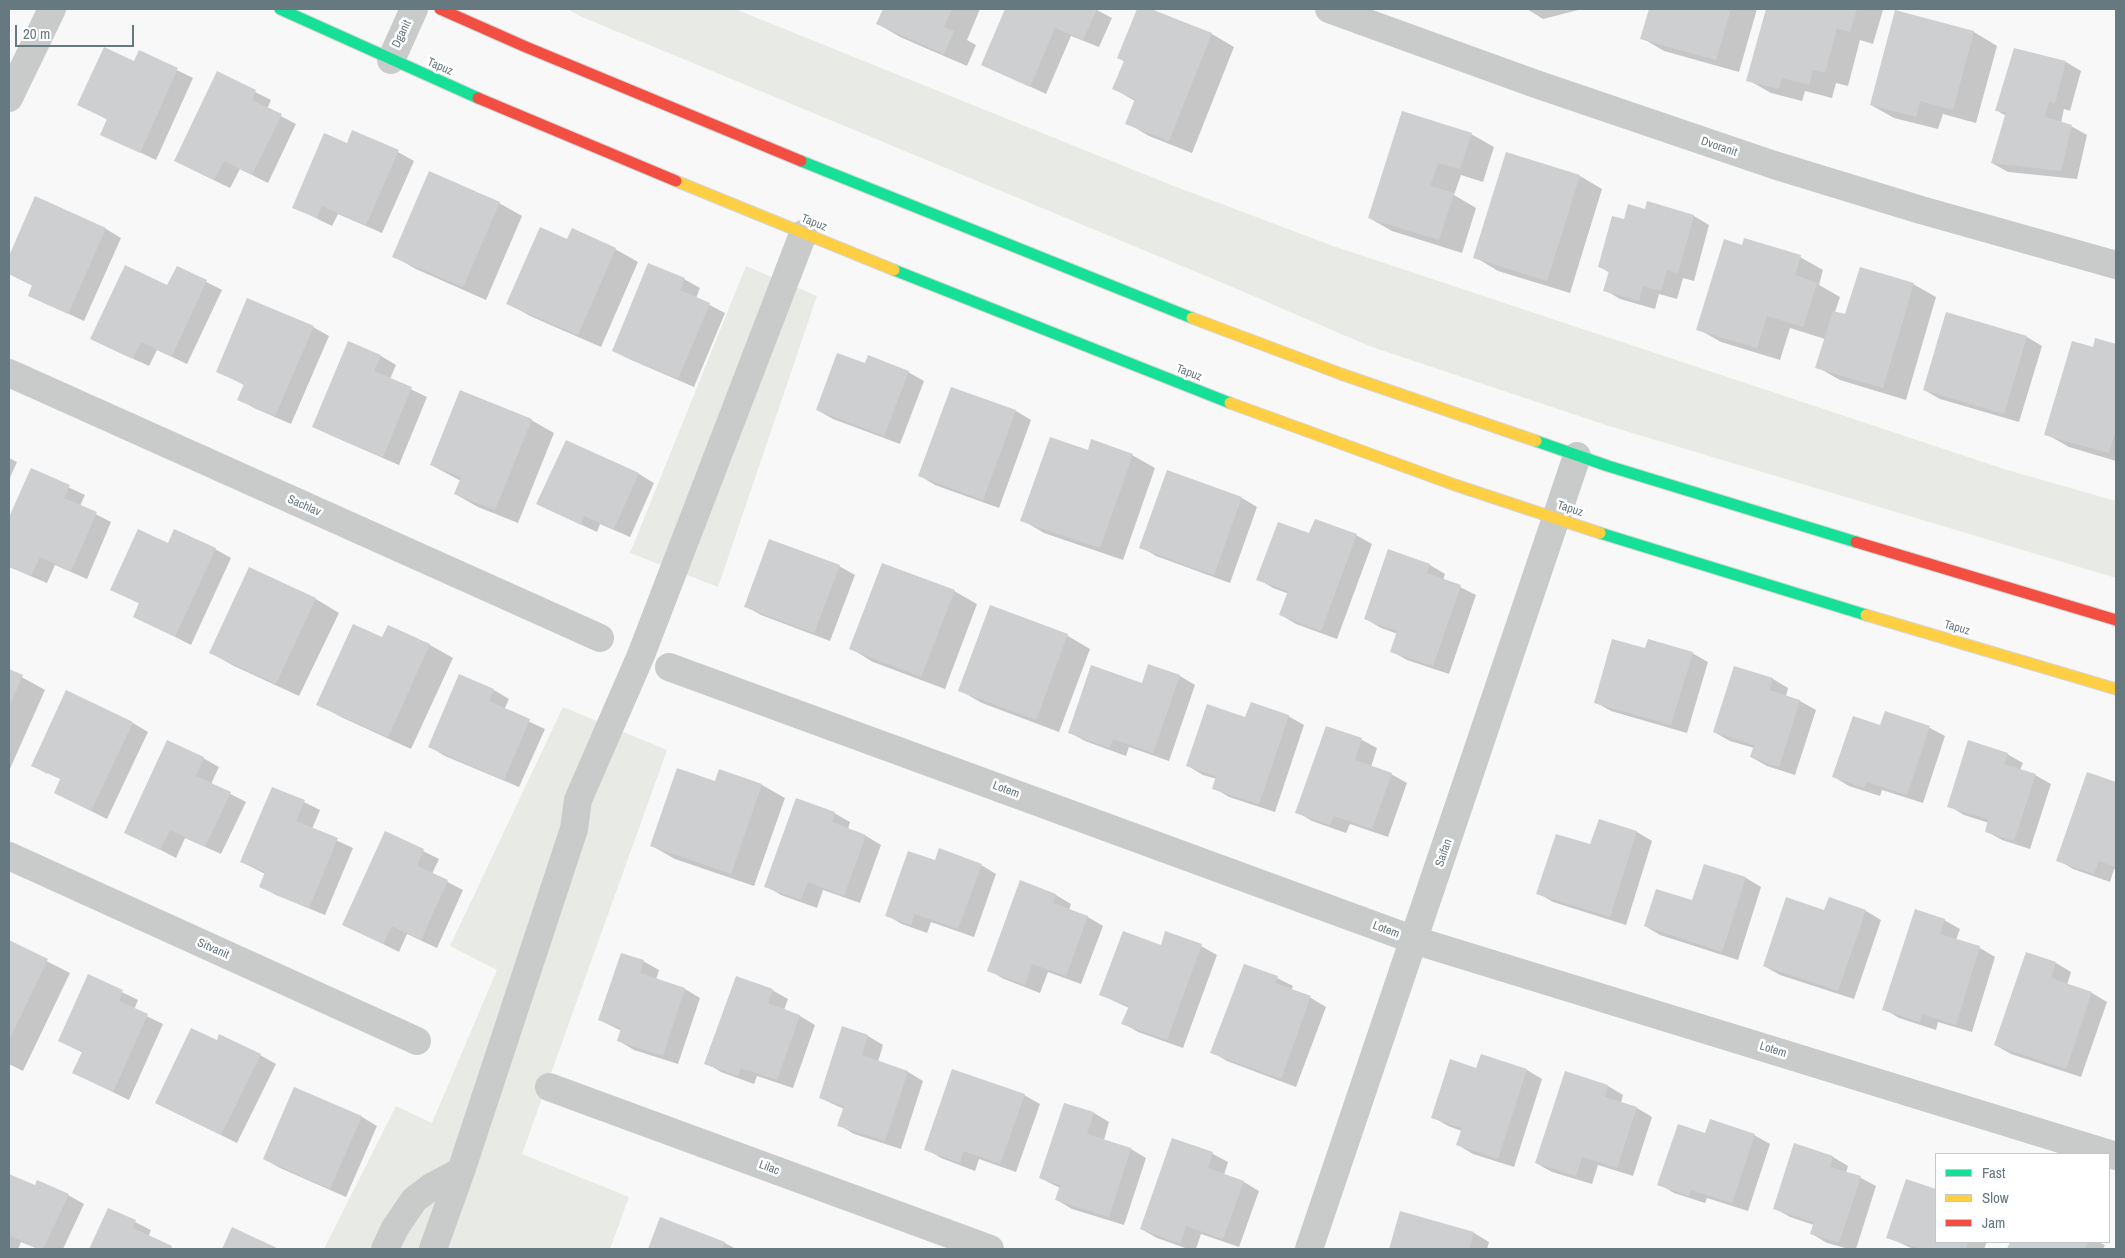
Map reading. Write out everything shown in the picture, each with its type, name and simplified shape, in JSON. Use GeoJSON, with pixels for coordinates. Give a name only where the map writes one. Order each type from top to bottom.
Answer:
{"type":"FeatureCollection","features":[{"type":"Feature","properties":{"kind":"street"},"geometry":{"type":"LineString","coordinates":[[9,98],[52,9]]}},
{"type":"Feature","properties":{"kind":"street","name":"Tapuz"},"geometry":{"type":"LineString","coordinates":[[280,9],[500,108],[804,234],[1177,383],[1409,469],[1556,519],[1869,617],[2116,690]]}},
{"type":"Feature","properties":{"kind":"street","name":"Dganit"},"geometry":{"type":"LineString","coordinates":[[391,60],[414,9]]}},
{"type":"Feature","properties":{"kind":"street"},"geometry":{"type":"LineString","coordinates":[[440,9],[1060,266],[1341,374],[1577,456],[1833,536],[2116,620]]}},
{"type":"Feature","properties":{"kind":"street","name":"Dvoranit"},"geometry":{"type":"LineString","coordinates":[[1329,9],[1533,83],[1733,152],[1921,210],[2116,265]]}},
{"type":"Feature","properties":{"kind":"street"},"geometry":{"type":"LineString","coordinates":[[433,1249],[461,1171],[574,828],[578,800],[641,655],[804,234]]}},
{"type":"Feature","properties":{"kind":"street","name":"Sachlav"},"geometry":{"type":"LineString","coordinates":[[9,373],[600,638]]}},
{"type":"Feature","properties":{"kind":"street","name":"Saifan"},"geometry":{"type":"LineString","coordinates":[[1310,1249],[1577,456]]}},
{"type":"Feature","properties":{"kind":"street","name":"Lotem"},"geometry":{"type":"LineString","coordinates":[[669,667],[1414,940],[2106,1153]]}},
{"type":"Feature","properties":{"kind":"street","name":"Sitvanit"},"geometry":{"type":"LineString","coordinates":[[9,856],[418,1041]]}},
{"type":"Feature","properties":{"kind":"street","name":"Lilac"},"geometry":{"type":"LineString","coordinates":[[549,1087],[990,1249]]}},
{"type":"Feature","properties":{"kind":"street"},"geometry":{"type":"LineString","coordinates":[[385,1249],[395,1228],[414,1200],[461,1171]]}},
{"type":"Feature","properties":{"kind":"shaded area"},"geometry":{"type":"Polygon","coordinates":[[[567,9],[735,9],[1166,183],[1333,246],[2007,470],[2116,501],[2116,578],[1609,426],[1369,346],[1230,286],[582,17],[567,9]]]}},
{"type":"Feature","properties":{"kind":"shaded area"},"geometry":{"type":"Polygon","coordinates":[[[746,266],[817,296],[718,587],[630,553],[746,266]]]}},
{"type":"Feature","properties":{"kind":"shaded area"},"geometry":{"type":"Polygon","coordinates":[[[563,707],[667,750],[522,1154],[629,1197],[610,1249],[324,1249],[396,1106],[432,1123],[497,970],[450,946],[563,707]]]}},
{"type":"Feature","properties":{"kind":"building"},"geometry":{"type":"Polygon","coordinates":[[[883,9],[952,9],[944,27],[954,31],[944,54],[876,24],[883,9]]]}},
{"type":"Feature","properties":{"kind":"building"},"geometry":{"type":"Polygon","coordinates":[[[1005,9],[1097,9],[1083,40],[1055,28],[1030,87],[981,65],[1005,9]]]}},
{"type":"Feature","properties":{"kind":"building"},"geometry":{"type":"Polygon","coordinates":[[[1137,9],[1151,9],[1212,33],[1169,141],[1125,124],[1135,99],[1112,89],[1124,61],[1117,58],[1137,9]]]}},
{"type":"Feature","properties":{"kind":"building"},"geometry":{"type":"Polygon","coordinates":[[[1649,9],[1731,9],[1716,60],[1640,39],[1649,9]]]}},
{"type":"Feature","properties":{"kind":"building"},"geometry":{"type":"Polygon","coordinates":[[[1766,9],[1857,9],[1850,32],[1837,28],[1825,73],[1813,70],[1809,85],[1782,78],[1779,89],[1746,81],[1766,9]]]}},
{"type":"Feature","properties":{"kind":"building"},"geometry":{"type":"Polygon","coordinates":[[[1895,10],[1974,31],[1953,110],[1920,101],[1916,117],[1870,105],[1895,10]]]}},
{"type":"Feature","properties":{"kind":"building"},"geometry":{"type":"Polygon","coordinates":[[[104,47],[134,61],[139,50],[178,68],[140,153],[100,135],[107,119],[77,105],[104,47]]]}},
{"type":"Feature","properties":{"kind":"building"},"geometry":{"type":"Polygon","coordinates":[[[2014,48],[2066,61],[2055,103],[2049,101],[2045,117],[2072,125],[2061,171],[1991,163],[2006,112],[1995,111],[2014,48]]]}},
{"type":"Feature","properties":{"kind":"building"},"geometry":{"type":"Polygon","coordinates":[[[217,71],[256,90],[252,100],[282,114],[252,175],[224,161],[214,180],[174,161],[217,71]]]}},
{"type":"Feature","properties":{"kind":"building"},"geometry":{"type":"Polygon","coordinates":[[[1402,111],[1472,133],[1460,169],[1438,163],[1430,186],[1454,193],[1439,240],[1368,218],[1402,111]]]}},
{"type":"Feature","properties":{"kind":"building"},"geometry":{"type":"Polygon","coordinates":[[[352,130],[399,150],[366,225],[322,206],[317,218],[292,208],[324,133],[347,143],[352,130]]]}},
{"type":"Feature","properties":{"kind":"building"},"geometry":{"type":"Polygon","coordinates":[[[1506,152],[1580,175],[1547,281],[1473,258],[1506,152]]]}},
{"type":"Feature","properties":{"kind":"building"},"geometry":{"type":"Polygon","coordinates":[[[429,171],[500,202],[463,287],[392,257],[429,171]]]}},
{"type":"Feature","properties":{"kind":"building"},"geometry":{"type":"Polygon","coordinates":[[[35,196],[106,228],[68,314],[28,296],[32,285],[9,274],[9,256],[35,196]]]}},
{"type":"Feature","properties":{"kind":"building"},"geometry":{"type":"Polygon","coordinates":[[[1647,201],[1694,215],[1678,273],[1667,270],[1661,291],[1643,286],[1639,301],[1603,291],[1609,271],[1598,267],[1612,216],[1624,219],[1628,204],[1645,209],[1647,201]]]}},
{"type":"Feature","properties":{"kind":"building"},"geometry":{"type":"Polygon","coordinates":[[[540,227],[567,239],[572,228],[616,248],[578,335],[506,304],[540,227]]]}},
{"type":"Feature","properties":{"kind":"building"},"geometry":{"type":"Polygon","coordinates":[[[1744,238],[1801,255],[1795,275],[1817,283],[1803,327],[1767,316],[1757,348],[1696,330],[1724,239],[1742,245],[1744,238]]]}},
{"type":"Feature","properties":{"kind":"building"},"geometry":{"type":"Polygon","coordinates":[[[648,263],[685,278],[680,290],[710,303],[678,379],[612,351],[648,263]]]}},
{"type":"Feature","properties":{"kind":"building"},"geometry":{"type":"Polygon","coordinates":[[[125,265],[167,285],[177,266],[207,280],[172,356],[141,342],[133,359],[90,339],[125,265]]]}},
{"type":"Feature","properties":{"kind":"building"},"geometry":{"type":"Polygon","coordinates":[[[1860,267],[1914,283],[1883,388],[1815,368],[1833,311],[1845,314],[1860,267]]]}},
{"type":"Feature","properties":{"kind":"building"},"geometry":{"type":"Polygon","coordinates":[[[247,298],[314,326],[275,416],[237,400],[244,384],[216,372],[247,298]]]}},
{"type":"Feature","properties":{"kind":"building"},"geometry":{"type":"Polygon","coordinates":[[[1946,312],[2027,336],[2004,414],[1923,390],[1946,312]]]}},
{"type":"Feature","properties":{"kind":"building"},"geometry":{"type":"Polygon","coordinates":[[[2095,338],[2116,344],[2116,429],[2109,453],[2044,435],[2072,341],[2093,347],[2095,338]]]}},
{"type":"Feature","properties":{"kind":"building"},"geometry":{"type":"Polygon","coordinates":[[[348,341],[381,355],[374,371],[412,387],[383,457],[312,427],[348,341]]]}},
{"type":"Feature","properties":{"kind":"building"},"geometry":{"type":"Polygon","coordinates":[[[837,353],[865,363],[868,355],[909,371],[884,436],[816,410],[837,353]]]}},
{"type":"Feature","properties":{"kind":"building"},"geometry":{"type":"Polygon","coordinates":[[[951,387],[1016,410],[983,500],[918,476],[951,387]]]}},
{"type":"Feature","properties":{"kind":"building"},"geometry":{"type":"Polygon","coordinates":[[[460,390],[532,419],[495,510],[454,494],[461,477],[430,465],[460,390]]]}},
{"type":"Feature","properties":{"kind":"building"},"geometry":{"type":"Polygon","coordinates":[[[1050,437],[1088,450],[1091,439],[1133,454],[1100,548],[1020,521],[1050,437]]]}},
{"type":"Feature","properties":{"kind":"building"},"geometry":{"type":"Polygon","coordinates":[[[566,440],[639,473],[614,529],[584,516],[581,525],[536,504],[566,440]]]}},
{"type":"Feature","properties":{"kind":"building"},"geometry":{"type":"Polygon","coordinates":[[[31,468],[70,485],[64,498],[97,512],[71,571],[40,557],[31,576],[9,566],[9,517],[31,468]]]}},
{"type":"Feature","properties":{"kind":"building"},"geometry":{"type":"Polygon","coordinates":[[[1167,470],[1242,497],[1214,575],[1139,548],[1167,470]]]}},
{"type":"Feature","properties":{"kind":"building"},"geometry":{"type":"Polygon","coordinates":[[[1315,519],[1357,534],[1321,631],[1279,615],[1288,591],[1256,580],[1278,522],[1309,533],[1315,519]]]}},
{"type":"Feature","properties":{"kind":"building"},"geometry":{"type":"Polygon","coordinates":[[[138,529],[168,543],[174,529],[216,548],[175,637],[133,617],[139,603],[110,590],[138,529]]]}},
{"type":"Feature","properties":{"kind":"building"},"geometry":{"type":"Polygon","coordinates":[[[769,539],[840,565],[814,633],[744,607],[769,539]]]}},
{"type":"Feature","properties":{"kind":"building"},"geometry":{"type":"Polygon","coordinates":[[[1388,549],[1430,564],[1427,573],[1461,585],[1433,666],[1390,652],[1397,631],[1364,619],[1388,549]]]}},
{"type":"Feature","properties":{"kind":"building"},"geometry":{"type":"Polygon","coordinates":[[[882,563],[955,590],[921,677],[849,649],[882,563]]]}},
{"type":"Feature","properties":{"kind":"building"},"geometry":{"type":"Polygon","coordinates":[[[249,567],[316,598],[276,684],[209,653],[249,567]]]}},
{"type":"Feature","properties":{"kind":"building"},"geometry":{"type":"Polygon","coordinates":[[[990,605],[1068,634],[1036,720],[958,691],[990,605]]]}},
{"type":"Feature","properties":{"kind":"building"},"geometry":{"type":"Polygon","coordinates":[[[353,624],[382,637],[388,625],[430,644],[388,737],[316,705],[353,624]]]}},
{"type":"Feature","properties":{"kind":"building"},"geometry":{"type":"Polygon","coordinates":[[[1612,639],[1645,648],[1648,639],[1693,652],[1671,725],[1594,703],[1612,639]]]}},
{"type":"Feature","properties":{"kind":"building"},"geometry":{"type":"Polygon","coordinates":[[[1148,664],[1180,675],[1153,753],[1113,739],[1110,748],[1068,733],[1091,665],[1142,683],[1148,664]]]}},
{"type":"Feature","properties":{"kind":"building"},"geometry":{"type":"Polygon","coordinates":[[[1734,666],[1773,678],[1769,690],[1800,700],[1779,767],[1750,757],[1754,745],[1713,732],[1734,666]]]}},
{"type":"Feature","properties":{"kind":"building"},"geometry":{"type":"Polygon","coordinates":[[[9,669],[23,675],[9,707],[9,669]]]}},
{"type":"Feature","properties":{"kind":"building"},"geometry":{"type":"Polygon","coordinates":[[[459,674],[494,689],[489,701],[530,719],[504,780],[428,747],[459,674]]]}},
{"type":"Feature","properties":{"kind":"building"},"geometry":{"type":"Polygon","coordinates":[[[66,690],[133,722],[91,811],[54,793],[60,779],[31,766],[66,690]]]}},
{"type":"Feature","properties":{"kind":"building"},"geometry":{"type":"Polygon","coordinates":[[[1251,702],[1289,715],[1259,804],[1212,789],[1216,776],[1186,766],[1207,704],[1245,717],[1251,702]]]}},
{"type":"Feature","properties":{"kind":"building"},"geometry":{"type":"Polygon","coordinates":[[[1885,711],[1930,726],[1907,795],[1867,782],[1864,788],[1832,777],[1853,716],[1880,725],[1885,711]]]}},
{"type":"Feature","properties":{"kind":"building"},"geometry":{"type":"Polygon","coordinates":[[[1326,726],[1362,738],[1355,760],[1392,773],[1372,829],[1334,816],[1330,825],[1295,813],[1326,726]]]}},
{"type":"Feature","properties":{"kind":"building"},"geometry":{"type":"Polygon","coordinates":[[[167,740],[204,757],[196,776],[231,792],[205,847],[170,830],[160,850],[124,833],[167,740]]]}},
{"type":"Feature","properties":{"kind":"building"},"geometry":{"type":"Polygon","coordinates":[[[1968,740],[2008,753],[2004,764],[2036,774],[2014,841],[1985,832],[1988,819],[1947,807],[1968,740]]]}},
{"type":"Feature","properties":{"kind":"building"},"geometry":{"type":"Polygon","coordinates":[[[677,768],[715,781],[719,769],[762,784],[731,874],[650,846],[677,768]]]}},
{"type":"Feature","properties":{"kind":"building"},"geometry":{"type":"Polygon","coordinates":[[[2087,772],[2116,782],[2116,867],[2099,861],[2094,874],[2056,861],[2087,772]]]}},
{"type":"Feature","properties":{"kind":"building"},"geometry":{"type":"Polygon","coordinates":[[[272,787],[305,800],[296,821],[338,838],[309,908],[259,887],[265,872],[240,862],[272,787]]]}},
{"type":"Feature","properties":{"kind":"building"},"geometry":{"type":"Polygon","coordinates":[[[796,798],[835,812],[832,822],[866,835],[844,896],[808,882],[801,900],[764,887],[796,798]]]}},
{"type":"Feature","properties":{"kind":"building"},"geometry":{"type":"Polygon","coordinates":[[[1599,819],[1637,831],[1610,917],[1536,894],[1556,834],[1590,844],[1599,819]]]}},
{"type":"Feature","properties":{"kind":"building"},"geometry":{"type":"Polygon","coordinates":[[[385,831],[424,849],[417,866],[448,880],[421,940],[392,926],[383,944],[342,925],[385,831]]]}},
{"type":"Feature","properties":{"kind":"building"},"geometry":{"type":"Polygon","coordinates":[[[939,848],[982,864],[958,929],[915,914],[911,925],[885,916],[908,851],[935,860],[939,848]]]}},
{"type":"Feature","properties":{"kind":"building"},"geometry":{"type":"Polygon","coordinates":[[[1704,864],[1746,877],[1722,952],[1644,926],[1656,889],[1692,900],[1704,864]]]}},
{"type":"Feature","properties":{"kind":"building"},"geometry":{"type":"Polygon","coordinates":[[[1020,880],[1056,894],[1053,903],[1088,916],[1066,976],[1032,964],[1025,985],[987,971],[1020,880]]]}},
{"type":"Feature","properties":{"kind":"building"},"geometry":{"type":"Polygon","coordinates":[[[1786,897],[1824,910],[1829,897],[1866,910],[1838,991],[1763,966],[1786,897]]]}},
{"type":"Feature","properties":{"kind":"building"},"geometry":{"type":"Polygon","coordinates":[[[1915,909],[1945,919],[1940,934],[1980,946],[1956,1025],[1922,1014],[1920,1022],[1882,1010],[1915,909]]]}},
{"type":"Feature","properties":{"kind":"building"},"geometry":{"type":"Polygon","coordinates":[[[1123,931],[1161,945],[1165,931],[1202,944],[1167,1040],[1121,1024],[1129,1006],[1099,995],[1123,931]]]}},
{"type":"Feature","properties":{"kind":"building"},"geometry":{"type":"Polygon","coordinates":[[[9,940],[48,959],[9,1040],[9,940]]]}},
{"type":"Feature","properties":{"kind":"building"},"geometry":{"type":"Polygon","coordinates":[[[2026,952],[2056,962],[2051,978],[2092,992],[2066,1069],[1994,1045],[2026,952]]]}},
{"type":"Feature","properties":{"kind":"building"},"geometry":{"type":"Polygon","coordinates":[[[621,953],[644,960],[640,973],[685,988],[663,1056],[617,1041],[621,1028],[598,1020],[621,953]]]}},
{"type":"Feature","properties":{"kind":"building"},"geometry":{"type":"Polygon","coordinates":[[[1244,964],[1278,976],[1275,983],[1311,996],[1281,1079],[1210,1053],[1244,964]]]}},
{"type":"Feature","properties":{"kind":"building"},"geometry":{"type":"Polygon","coordinates":[[[88,974],[123,990],[119,1001],[148,1014],[113,1092],[72,1073],[82,1052],[58,1041],[88,974]]]}},
{"type":"Feature","properties":{"kind":"building"},"geometry":{"type":"Polygon","coordinates":[[[736,976],[773,989],[768,1003],[800,1015],[777,1080],[741,1068],[738,1076],[704,1064],[736,976]]]}},
{"type":"Feature","properties":{"kind":"building"},"geometry":{"type":"Polygon","coordinates":[[[842,1026],[868,1035],[862,1055],[908,1071],[885,1141],[837,1126],[844,1106],[819,1098],[842,1026]]]}},
{"type":"Feature","properties":{"kind":"building"},"geometry":{"type":"Polygon","coordinates":[[[191,1028],[217,1040],[219,1034],[261,1054],[221,1135],[155,1103],[191,1028]]]}},
{"type":"Feature","properties":{"kind":"building"},"geometry":{"type":"Polygon","coordinates":[[[1481,1054],[1527,1069],[1498,1159],[1456,1145],[1462,1128],[1431,1118],[1450,1059],[1476,1068],[1481,1054]]]}},
{"type":"Feature","properties":{"kind":"building"},"geometry":{"type":"Polygon","coordinates":[[[952,1069],[1025,1094],[1000,1164],[963,1151],[960,1163],[924,1150],[952,1069]]]}},
{"type":"Feature","properties":{"kind":"building"},"geometry":{"type":"Polygon","coordinates":[[[1565,1071],[1608,1085],[1605,1097],[1637,1107],[1617,1168],[1582,1157],[1576,1176],[1535,1163],[1565,1071]]]}},
{"type":"Feature","properties":{"kind":"building"},"geometry":{"type":"Polygon","coordinates":[[[294,1087],[362,1116],[330,1189],[263,1159],[294,1087]]]}},
{"type":"Feature","properties":{"kind":"building"},"geometry":{"type":"Polygon","coordinates":[[[1064,1103],[1094,1112],[1087,1134],[1131,1148],[1109,1217],[1055,1200],[1060,1185],[1039,1178],[1064,1103]]]}},
{"type":"Feature","properties":{"kind":"building"},"geometry":{"type":"Polygon","coordinates":[[[1710,1119],[1755,1134],[1732,1203],[1691,1190],[1689,1196],[1657,1185],[1678,1124],[1705,1133],[1710,1119]]]}},
{"type":"Feature","properties":{"kind":"building"},"geometry":{"type":"Polygon","coordinates":[[[1172,1138],[1213,1152],[1208,1168],[1244,1181],[1223,1239],[1186,1226],[1180,1244],[1140,1229],[1172,1138]]]}},
{"type":"Feature","properties":{"kind":"building"},"geometry":{"type":"Polygon","coordinates":[[[1794,1143],[1833,1156],[1830,1167],[1861,1176],[1839,1243],[1810,1234],[1814,1222],[1773,1209],[1794,1143]]]}},
{"type":"Feature","properties":{"kind":"building"},"geometry":{"type":"Polygon","coordinates":[[[9,1174],[35,1185],[37,1180],[69,1194],[43,1249],[39,1249],[9,1235],[9,1174]]]}},
{"type":"Feature","properties":{"kind":"building"},"geometry":{"type":"Polygon","coordinates":[[[1906,1179],[1935,1189],[1935,1243],[1968,1243],[1966,1249],[1921,1249],[1886,1238],[1906,1179]]]}},
{"type":"Feature","properties":{"kind":"building"},"geometry":{"type":"Polygon","coordinates":[[[108,1208],[136,1220],[133,1228],[172,1246],[170,1249],[89,1249],[108,1208]]]}},
{"type":"Feature","properties":{"kind":"building"},"geometry":{"type":"Polygon","coordinates":[[[1400,1211],[1474,1232],[1469,1249],[1389,1249],[1400,1211]]]}},
{"type":"Feature","properties":{"kind":"building"},"geometry":{"type":"Polygon","coordinates":[[[660,1217],[725,1242],[722,1249],[648,1249],[660,1217]]]}},
{"type":"Feature","properties":{"kind":"building"},"geometry":{"type":"Polygon","coordinates":[[[232,1227],[279,1249],[222,1249],[232,1227]]]}},
{"type":"Feature","properties":{"kind":"building"},"geometry":{"type":"Polygon","coordinates":[[[2010,1243],[2088,1243],[2085,1249],[2007,1249],[2010,1243]]]}},
{"type":"Feature","properties":{"kind":"traffic: fast"},"geometry":{"type":"LineString","coordinates":[[280,9],[478,98]]}},
{"type":"Feature","properties":{"kind":"traffic: fast"},"geometry":{"type":"LineString","coordinates":[[801,161],[1192,318]]}},
{"type":"Feature","properties":{"kind":"traffic: fast"},"geometry":{"type":"LineString","coordinates":[[894,270],[1230,403]]}},
{"type":"Feature","properties":{"kind":"traffic: fast"},"geometry":{"type":"LineString","coordinates":[[1536,441],[1608,466],[1856,542]]}},
{"type":"Feature","properties":{"kind":"traffic: fast"},"geometry":{"type":"LineString","coordinates":[[1600,533],[1866,615]]}},
{"type":"Feature","properties":{"kind":"traffic: slow"},"geometry":{"type":"LineString","coordinates":[[676,181],[894,270]]}},
{"type":"Feature","properties":{"kind":"traffic: slow"},"geometry":{"type":"LineString","coordinates":[[1192,318],[1341,374],[1536,441]]}},
{"type":"Feature","properties":{"kind":"traffic: slow"},"geometry":{"type":"LineString","coordinates":[[1230,403],[1455,485],[1600,533]]}},
{"type":"Feature","properties":{"kind":"traffic: slow"},"geometry":{"type":"LineString","coordinates":[[1866,615],[2116,689]]}},
{"type":"Feature","properties":{"kind":"traffic: jam"},"geometry":{"type":"LineString","coordinates":[[440,9],[526,47],[801,161]]}},
{"type":"Feature","properties":{"kind":"traffic: jam"},"geometry":{"type":"LineString","coordinates":[[478,98],[676,181]]}},
{"type":"Feature","properties":{"kind":"traffic: jam"},"geometry":{"type":"LineString","coordinates":[[1856,542],[2116,620]]}}]}
